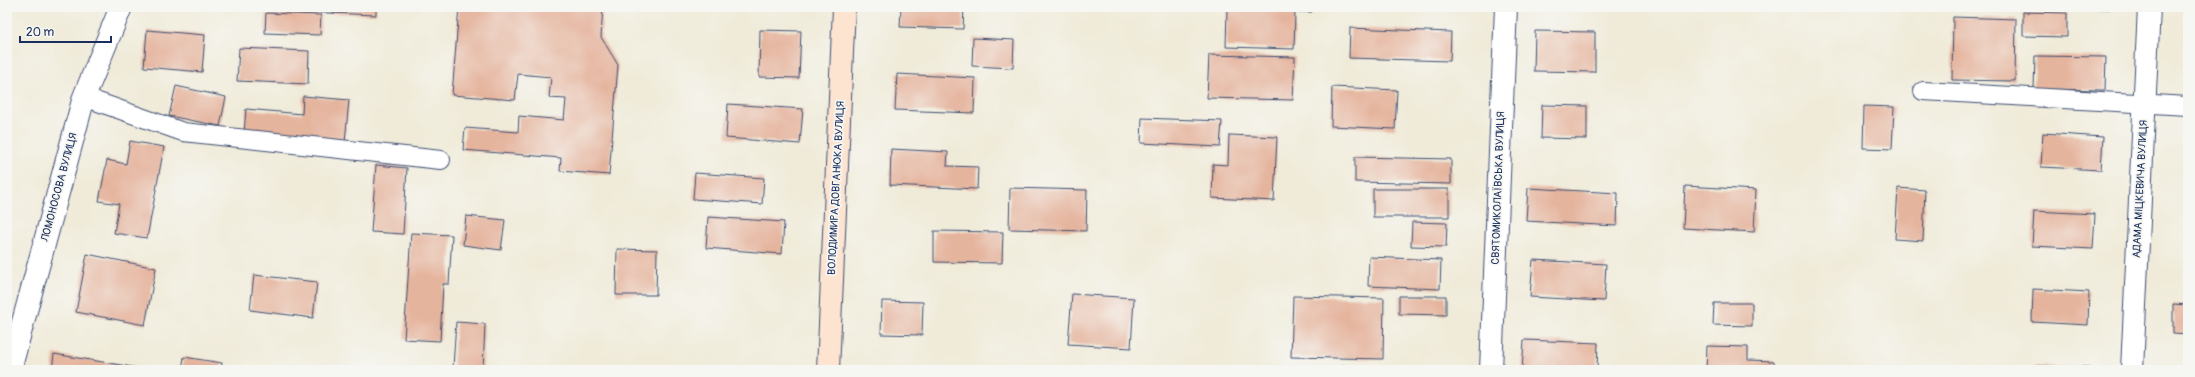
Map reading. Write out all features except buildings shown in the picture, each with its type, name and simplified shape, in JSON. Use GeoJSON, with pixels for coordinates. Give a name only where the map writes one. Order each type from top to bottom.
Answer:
{"type":"FeatureCollection","features":[{"type":"Feature","properties":{"kind":"main road","name":"ВОЛОДИМИРА ДОВГАНЮКА ВУЛИЦЯ"},"geometry":{"type":"LineString","coordinates":[[828,370],[844,7]]}},
{"type":"Feature","properties":{"kind":"street","name":"ЛОМОНОСОВА ВУЛИЦЯ"},"geometry":{"type":"LineString","coordinates":[[10,370],[84,97],[121,7]]}},
{"type":"Feature","properties":{"kind":"street","name":"СВЯТОМИКОЛАЇВСЬКА ВУЛИЦЯ"},"geometry":{"type":"LineString","coordinates":[[1491,370],[1506,7]]}},
{"type":"Feature","properties":{"kind":"street","name":"АДАМА МІЦКЕВИЧА ВУЛИЦЯ"},"geometry":{"type":"LineString","coordinates":[[2132,370],[2149,7]]}},
{"type":"Feature","properties":{"kind":"lane"},"geometry":{"type":"LineString","coordinates":[[1923,91],[2188,106]]}},
{"type":"Feature","properties":{"kind":"lane"},"geometry":{"type":"LineString","coordinates":[[84,97],[183,132],[441,160]]}}]}
